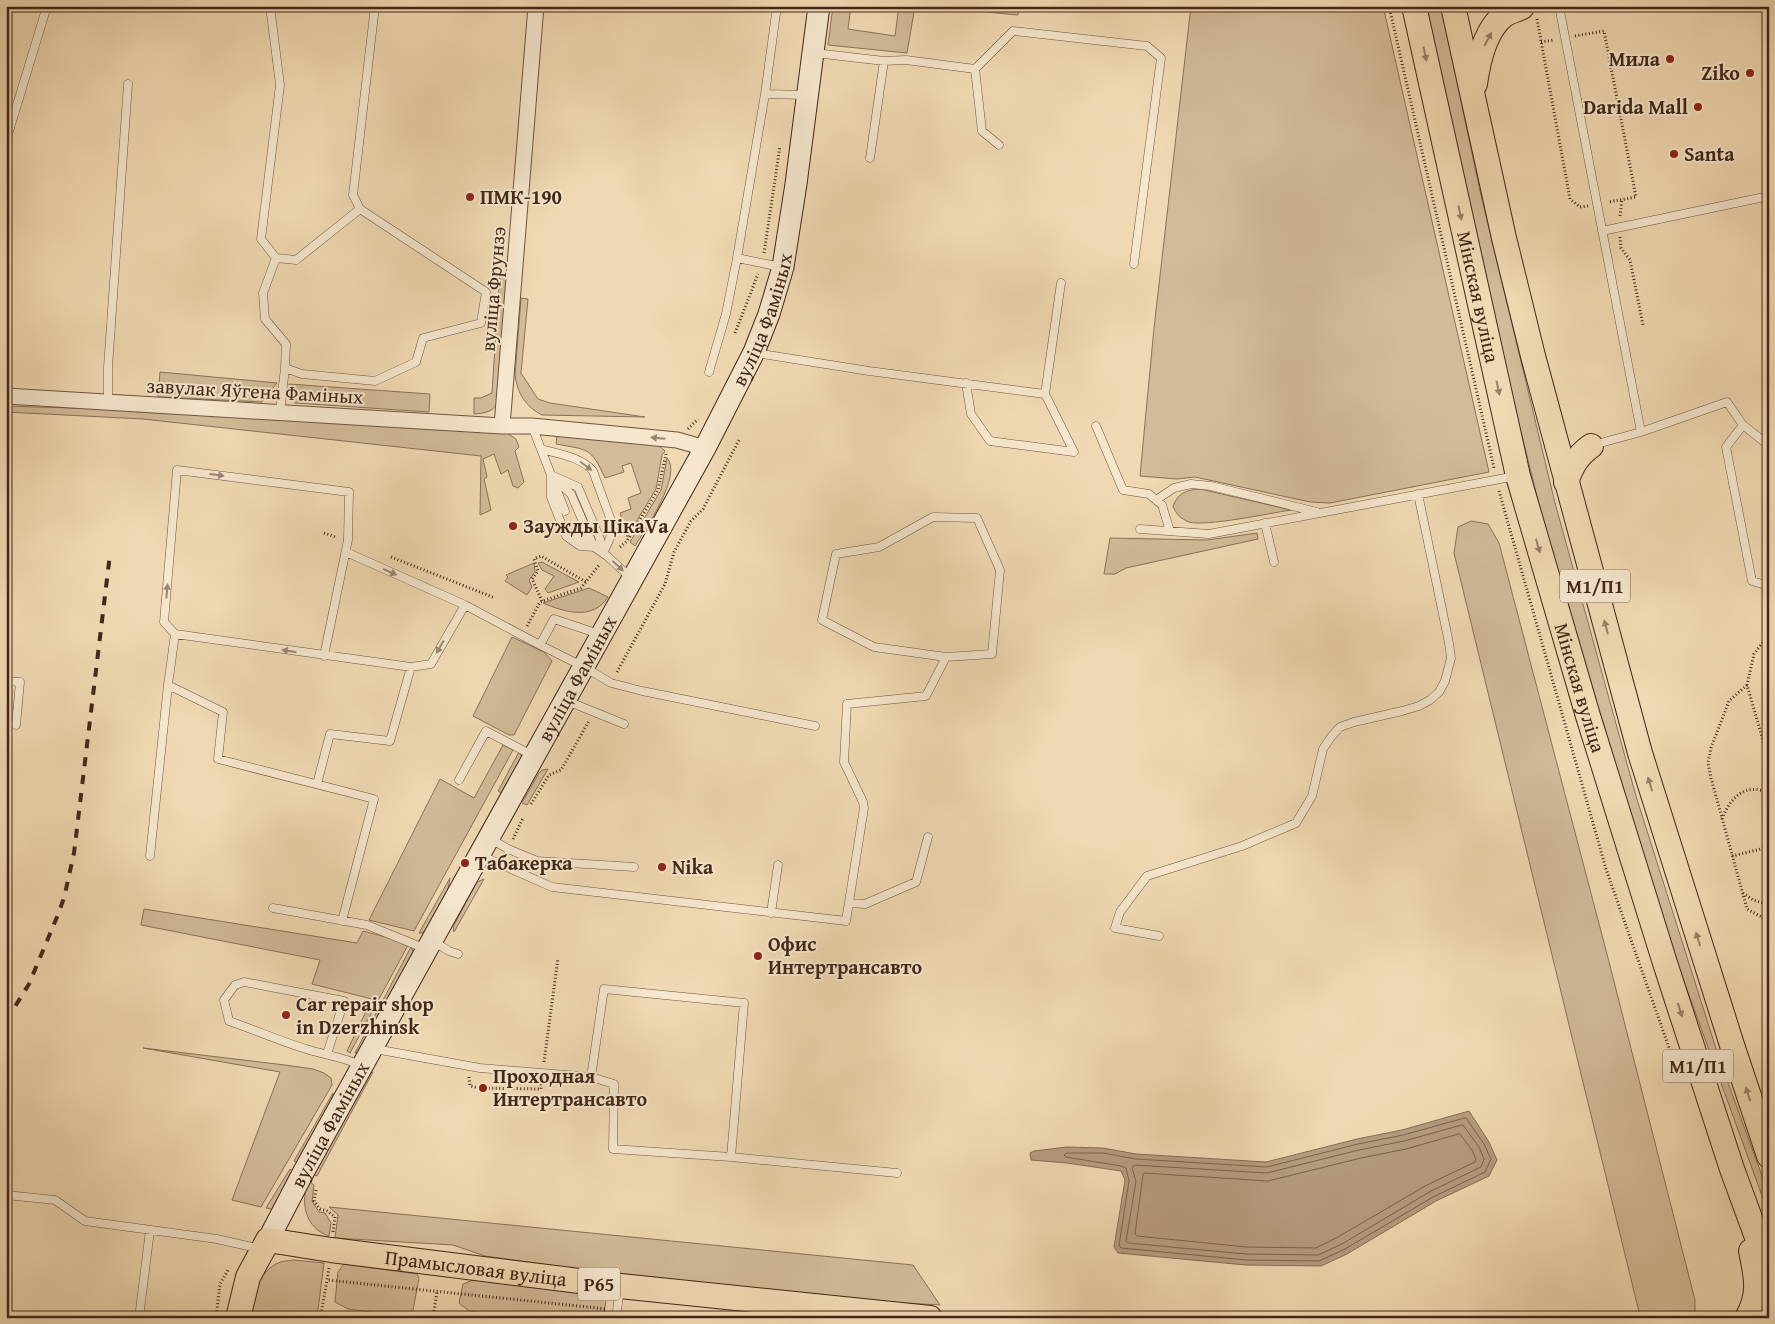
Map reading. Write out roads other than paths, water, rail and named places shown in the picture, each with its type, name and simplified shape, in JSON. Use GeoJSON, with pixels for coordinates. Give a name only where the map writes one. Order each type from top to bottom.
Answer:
{"type":"FeatureCollection","features":[{"type":"Feature","properties":{"kind":"main road","name":"вуліца Фаміных"},"geometry":{"type":"LineString","coordinates":[[238,1318],[248,1277],[304,1171],[706,448],[754,352],[769,314],[783,267],[796,184],[819,6]]}},
{"type":"Feature","properties":{"kind":"main road","name":"Мінская вуліца"},"geometry":{"type":"LineString","coordinates":[[1414,6],[1518,476],[1591,726],[1732,1169],[1769,1270]]}},
{"type":"Feature","properties":{"kind":"main road","name":"Мінская вуліца"},"geometry":{"type":"LineString","coordinates":[[1454,6],[1504,238],[1552,430],[1640,753],[1769,1156]]}},
{"type":"Feature","properties":{"kind":"main road"},"geometry":{"type":"LineString","coordinates":[[1498,6],[1525,7]]}},
{"type":"Feature","properties":{"kind":"main road"},"geometry":{"type":"LineString","coordinates":[[1475,104],[1480,54],[1486,40],[1505,14],[1525,7]]}},
{"type":"Feature","properties":{"kind":"main road"},"geometry":{"type":"LineString","coordinates":[[1552,430],[1567,440],[1591,446]]}},
{"type":"Feature","properties":{"kind":"main road"},"geometry":{"type":"LineString","coordinates":[[1566,482],[1573,463],[1591,446]]}},
{"type":"Feature","properties":{"kind":"main road"},"geometry":{"type":"LineString","coordinates":[[1732,1169],[1758,1280],[1755,1299],[1747,1318]]}},
{"type":"Feature","properties":{"kind":"main road","name":"Прамысловая вуліца"},"geometry":{"type":"LineString","coordinates":[[266,1245],[331,1250],[816,1312],[924,1317]]}},
{"type":"Feature","properties":{"kind":"street","name":"вуліца Фрунзэ"},"geometry":{"type":"LineString","coordinates":[[502,426],[536,6]]}},
{"type":"Feature","properties":{"kind":"street","name":"завулак Яўгена Фаміных"},"geometry":{"type":"LineString","coordinates":[[6,396],[502,426],[532,426],[677,440],[706,448]]}},
{"type":"Feature","properties":{"kind":"lane"},"geometry":{"type":"LineString","coordinates":[[6,141],[48,6]]}},
{"type":"Feature","properties":{"kind":"lane"},"geometry":{"type":"LineString","coordinates":[[270,6],[280,85],[261,239],[276,258],[296,260],[360,208]]}},
{"type":"Feature","properties":{"kind":"lane"},"geometry":{"type":"LineString","coordinates":[[285,368],[302,374],[375,381],[416,362],[423,338],[481,323],[486,292],[360,208],[353,195],[375,6]]}},
{"type":"Feature","properties":{"kind":"lane"},"geometry":{"type":"LineString","coordinates":[[709,372],[726,314],[737,258],[777,6]]}},
{"type":"Feature","properties":{"kind":"lane"},"geometry":{"type":"LineString","coordinates":[[1559,6],[1641,432]]}},
{"type":"Feature","properties":{"kind":"lane"},"geometry":{"type":"LineString","coordinates":[[975,69],[1013,31],[1147,46],[1162,58],[1134,264]]}},
{"type":"Feature","properties":{"kind":"lane"},"geometry":{"type":"LineString","coordinates":[[813,52],[884,62],[906,60],[975,69]]}},
{"type":"Feature","properties":{"kind":"lane"},"geometry":{"type":"LineString","coordinates":[[870,158],[884,62]]}},
{"type":"Feature","properties":{"kind":"lane"},"geometry":{"type":"LineString","coordinates":[[975,69],[982,131],[999,145]]}},
{"type":"Feature","properties":{"kind":"lane"},"geometry":{"type":"LineString","coordinates":[[108,402],[108,367],[128,84]]}},
{"type":"Feature","properties":{"kind":"lane"},"geometry":{"type":"LineString","coordinates":[[764,94],[808,95]]}},
{"type":"Feature","properties":{"kind":"lane"},"geometry":{"type":"LineString","coordinates":[[1602,230],[1769,196]]}},
{"type":"Feature","properties":{"kind":"lane"},"geometry":{"type":"LineString","coordinates":[[276,258],[263,294],[265,319],[286,344],[280,412]]}},
{"type":"Feature","properties":{"kind":"lane"},"geometry":{"type":"LineString","coordinates":[[737,258],[783,267]]}},
{"type":"Feature","properties":{"kind":"lane"},"geometry":{"type":"LineString","coordinates":[[966,383],[971,414],[990,441],[1074,452],[1045,394],[1061,283]]}},
{"type":"Feature","properties":{"kind":"lane"},"geometry":{"type":"LineString","coordinates":[[754,352],[869,371],[1045,394]]}},
{"type":"Feature","properties":{"kind":"lane"},"geometry":{"type":"LineString","coordinates":[[1591,446],[1641,432],[1727,402],[1743,425],[1767,444],[1769,451]]}},
{"type":"Feature","properties":{"kind":"lane"},"geometry":{"type":"LineString","coordinates":[[1743,425],[1726,447],[1752,581],[1769,586]]}},
{"type":"Feature","properties":{"kind":"lane"},"geometry":{"type":"LineString","coordinates":[[532,426],[564,511]]}},
{"type":"Feature","properties":{"kind":"lane"},"geometry":{"type":"LineString","coordinates":[[1096,426],[1123,490],[1149,494],[1162,505],[1170,531]]}},
{"type":"Feature","properties":{"kind":"lane"},"geometry":{"type":"LineString","coordinates":[[541,449],[587,464],[593,471],[613,526],[610,538],[601,552]]}},
{"type":"Feature","properties":{"kind":"lane"},"geometry":{"type":"LineString","coordinates":[[324,656],[348,540],[349,492],[177,470],[164,622],[176,634],[324,656],[411,667],[431,664],[465,605]]}},
{"type":"Feature","properties":{"kind":"lane"},"geometry":{"type":"LineString","coordinates":[[551,475],[571,494],[601,552]]}},
{"type":"Feature","properties":{"kind":"lane"},"geometry":{"type":"LineString","coordinates":[[551,475],[551,497],[566,536],[580,546],[601,552]]}},
{"type":"Feature","properties":{"kind":"lane"},"geometry":{"type":"LineString","coordinates":[[1140,529],[1209,534],[1518,476]]}},
{"type":"Feature","properties":{"kind":"lane"},"geometry":{"type":"LineString","coordinates":[[1156,500],[1174,488],[1191,484],[1210,486],[1320,512]]}},
{"type":"Feature","properties":{"kind":"lane"},"geometry":{"type":"LineString","coordinates":[[1159,936],[1115,928],[1120,912],[1148,876],[1242,846],[1296,823],[1312,796],[1323,749],[1340,727],[1419,706],[1439,692],[1445,681],[1450,658],[1449,643],[1418,494]]}},
{"type":"Feature","properties":{"kind":"lane"},"geometry":{"type":"LineString","coordinates":[[933,517],[977,518],[1000,570],[992,654],[946,657],[874,646],[822,620],[836,554],[879,547],[933,517]]}},
{"type":"Feature","properties":{"kind":"lane"},"geometry":{"type":"LineString","coordinates":[[1265,523],[1274,562]]}},
{"type":"Feature","properties":{"kind":"lane"},"geometry":{"type":"LineString","coordinates":[[574,533],[601,552],[633,580]]}},
{"type":"Feature","properties":{"kind":"lane"},"geometry":{"type":"LineString","coordinates":[[346,552],[465,605],[611,683],[815,726]]}},
{"type":"Feature","properties":{"kind":"lane"},"geometry":{"type":"LineString","coordinates":[[540,646],[554,619],[602,635]]}},
{"type":"Feature","properties":{"kind":"lane"},"geometry":{"type":"LineString","coordinates":[[150,856],[168,685],[176,634]]}},
{"type":"Feature","properties":{"kind":"lane"},"geometry":{"type":"LineString","coordinates":[[484,847],[552,887],[846,921],[864,808],[844,762],[847,704],[926,696],[946,657]]}},
{"type":"Feature","properties":{"kind":"lane"},"geometry":{"type":"LineString","coordinates":[[317,784],[330,734],[390,741],[411,667]]}},
{"type":"Feature","properties":{"kind":"lane"},"geometry":{"type":"LineString","coordinates":[[6,681],[20,682],[16,725]]}},
{"type":"Feature","properties":{"kind":"lane"},"geometry":{"type":"LineString","coordinates":[[168,685],[223,712],[218,759],[374,799],[342,921]]}},
{"type":"Feature","properties":{"kind":"lane"},"geometry":{"type":"LineString","coordinates":[[565,700],[624,724]]}},
{"type":"Feature","properties":{"kind":"lane"},"geometry":{"type":"LineString","coordinates":[[460,780],[486,730],[534,756]]}},
{"type":"Feature","properties":{"kind":"lane"},"geometry":{"type":"LineString","coordinates":[[849,903],[865,904],[916,882],[928,837]]}},
{"type":"Feature","properties":{"kind":"lane"},"geometry":{"type":"LineString","coordinates":[[484,847],[508,849],[538,861],[634,867]]}},
{"type":"Feature","properties":{"kind":"lane"},"geometry":{"type":"LineString","coordinates":[[771,913],[778,865]]}},
{"type":"Feature","properties":{"kind":"lane"},"geometry":{"type":"LineString","coordinates":[[273,908],[367,925],[412,942],[431,945],[458,954]]}},
{"type":"Feature","properties":{"kind":"lane"},"geometry":{"type":"LineString","coordinates":[[327,1054],[344,1001],[244,982],[235,984],[224,1000],[229,1021],[307,1050],[350,1060],[368,1057],[591,1077],[614,1084],[612,1149],[731,1157],[897,1173]]}},
{"type":"Feature","properties":{"kind":"lane"},"geometry":{"type":"LineString","coordinates":[[591,1077],[604,989],[744,1003],[731,1157]]}},
{"type":"Feature","properties":{"kind":"lane"},"geometry":{"type":"LineString","coordinates":[[6,1195],[55,1200],[85,1221],[266,1245]]}},
{"type":"Feature","properties":{"kind":"lane"},"geometry":{"type":"LineString","coordinates":[[139,1318],[150,1230]]}},
{"type":"Feature","properties":{"kind":"lane"},"geometry":{"type":"LineString","coordinates":[[616,1318],[620,1286]]}},
{"type":"Feature","properties":{"kind":"water"},"geometry":{"type":"Polygon","coordinates":[[[1469,1111],[1489,1142],[1497,1160],[1489,1176],[1436,1201],[1347,1254],[1321,1266],[1246,1265],[1118,1253],[1114,1247],[1125,1180],[1121,1171],[1031,1160],[1030,1153],[1067,1147],[1103,1148],[1136,1154],[1266,1162],[1357,1139],[1402,1130],[1469,1111]]]}},
{"type":"Feature","properties":{"kind":"railway"},"geometry":{"type":"LineString","coordinates":[[6,1021],[29,984],[64,898],[74,853],[110,554]]}},
{"type":"Feature","properties":{"kind":"place","name":"Мила"},"geometry":{"type":"Point","coordinates":[1670,59]}},
{"type":"Feature","properties":{"kind":"place","name":"Ziko"},"geometry":{"type":"Point","coordinates":[1750,73]}},
{"type":"Feature","properties":{"kind":"place","name":"Darida Mall"},"geometry":{"type":"Point","coordinates":[1698,107]}},
{"type":"Feature","properties":{"kind":"place","name":"Santa"},"geometry":{"type":"Point","coordinates":[1674,154]}},
{"type":"Feature","properties":{"kind":"place","name":"ПМК-190"},"geometry":{"type":"Point","coordinates":[470,197]}},
{"type":"Feature","properties":{"kind":"place","name":"Заужды ЦікаVа"},"geometry":{"type":"Point","coordinates":[513,526]}},
{"type":"Feature","properties":{"kind":"place","name":"Табакерка"},"geometry":{"type":"Point","coordinates":[465,863]}},
{"type":"Feature","properties":{"kind":"place","name":"Nika"},"geometry":{"type":"Point","coordinates":[662,867]}},
{"type":"Feature","properties":{"kind":"place","name":"Офис Интертрансавто"},"geometry":{"type":"Point","coordinates":[758,956]}},
{"type":"Feature","properties":{"kind":"place","name":"Car repair shop in Dzerzhinsk"},"geometry":{"type":"Point","coordinates":[286,1015]}},
{"type":"Feature","properties":{"kind":"place","name":"Проходная Интертрансавто"},"geometry":{"type":"Point","coordinates":[483,1088]}}]}
